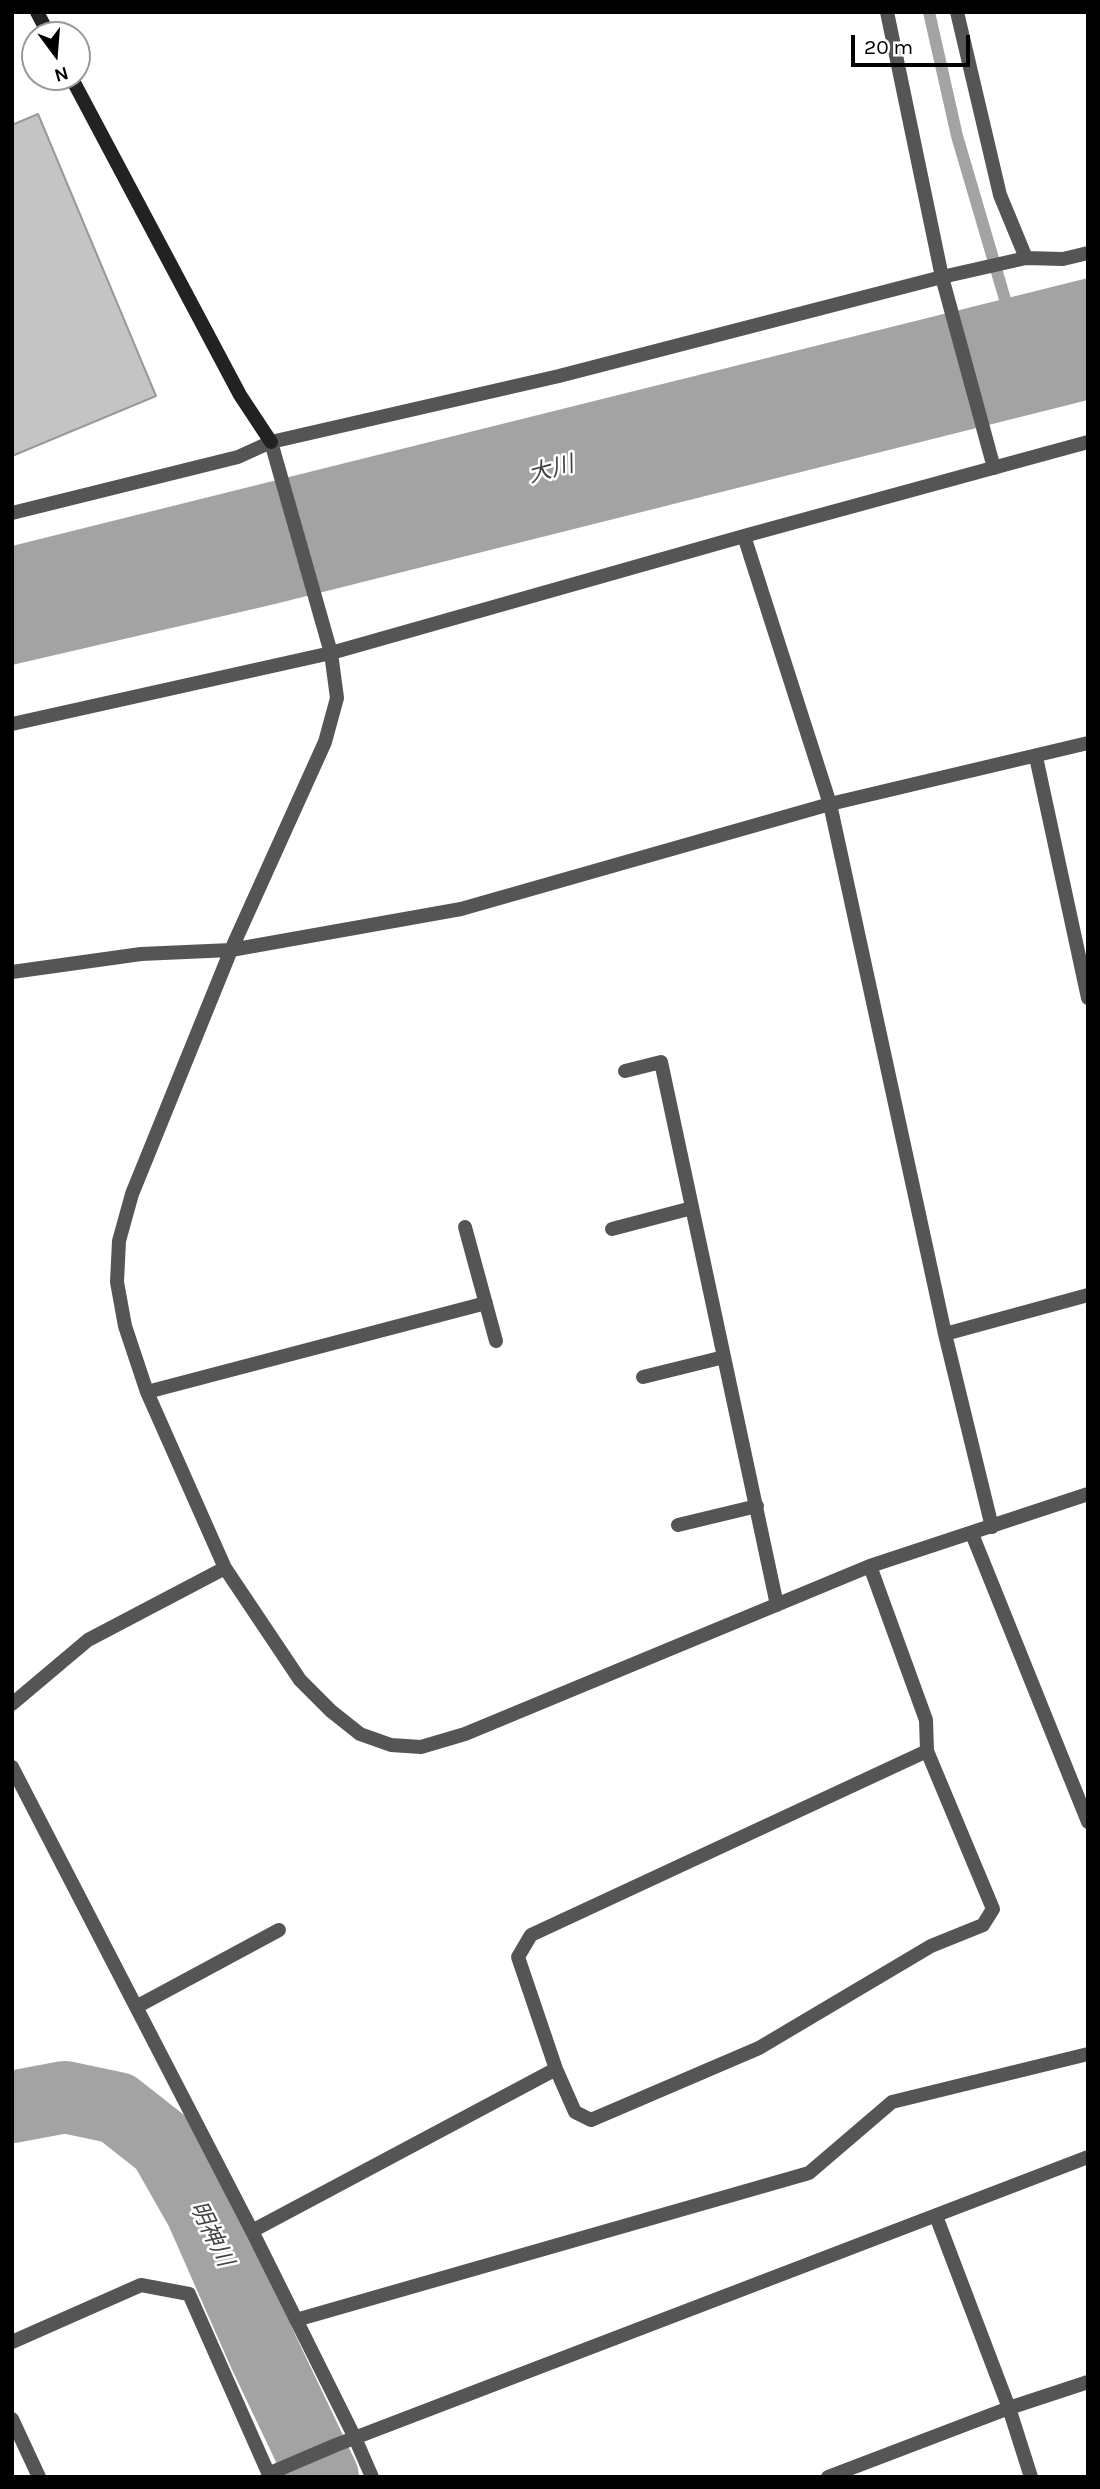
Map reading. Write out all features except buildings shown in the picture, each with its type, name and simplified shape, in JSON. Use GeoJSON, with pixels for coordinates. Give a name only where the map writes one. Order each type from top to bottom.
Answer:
{"type":"FeatureCollection","features":[{"type":"Feature","properties":{"kind":"street"},"geometry":{"type":"LineString","coordinates":[[887,12],[944,284],[992,461]]}},
{"type":"Feature","properties":{"kind":"street"},"geometry":{"type":"LineString","coordinates":[[957,12],[1000,195],[1020,259]]}},
{"type":"Feature","properties":{"kind":"street"},"geometry":{"type":"LineString","coordinates":[[78,91],[240,395],[271,442],[331,653],[337,698],[325,742],[231,950],[132,1194],[119,1241],[117,1282],[125,1326],[147,1392],[225,1568],[300,1680],[331,1711],[360,1734],[391,1745],[421,1746],[465,1734],[870,1566],[1088,1494]]}},
{"type":"Feature","properties":{"kind":"street"},"geometry":{"type":"LineString","coordinates":[[12,513],[238,457],[271,442],[944,284],[968,272],[1020,259],[1062,259],[1088,253]]}},
{"type":"Feature","properties":{"kind":"street"},"geometry":{"type":"LineString","coordinates":[[12,724],[331,653],[744,536],[992,461],[1088,442]]}},
{"type":"Feature","properties":{"kind":"street"},"geometry":{"type":"LineString","coordinates":[[744,536],[830,804],[945,1334],[992,1527]]}},
{"type":"Feature","properties":{"kind":"street"},"geometry":{"type":"LineString","coordinates":[[12,972],[141,954],[231,950],[461,909],[830,804],[1088,743]]}},
{"type":"Feature","properties":{"kind":"street"},"geometry":{"type":"LineString","coordinates":[[1036,757],[1088,998]]}},
{"type":"Feature","properties":{"kind":"street"},"geometry":{"type":"LineString","coordinates":[[625,1071],[660,1062],[777,1605]]}},
{"type":"Feature","properties":{"kind":"street"},"geometry":{"type":"LineString","coordinates":[[612,1229],[692,1208]]}},
{"type":"Feature","properties":{"kind":"street"},"geometry":{"type":"LineString","coordinates":[[465,1227],[496,1341]]}},
{"type":"Feature","properties":{"kind":"street"},"geometry":{"type":"LineString","coordinates":[[945,1334],[1088,1294]]}},
{"type":"Feature","properties":{"kind":"street"},"geometry":{"type":"LineString","coordinates":[[147,1392],[486,1303]]}},
{"type":"Feature","properties":{"kind":"street"},"geometry":{"type":"LineString","coordinates":[[643,1377],[724,1357]]}},
{"type":"Feature","properties":{"kind":"street"},"geometry":{"type":"LineString","coordinates":[[678,1525],[757,1506]]}},
{"type":"Feature","properties":{"kind":"street"},"geometry":{"type":"LineString","coordinates":[[971,1534],[1088,1822]]}},
{"type":"Feature","properties":{"kind":"street"},"geometry":{"type":"LineString","coordinates":[[870,1566],[926,1720],[927,1751],[993,1909],[983,1925],[931,1946],[759,2048],[591,2120],[575,2112],[556,2069],[518,1958],[531,1935],[927,1751]]}},
{"type":"Feature","properties":{"kind":"street"},"geometry":{"type":"LineString","coordinates":[[12,1704],[88,1640],[225,1568]]}},
{"type":"Feature","properties":{"kind":"street"},"geometry":{"type":"LineString","coordinates":[[12,1767],[252,2231],[372,2477]]}},
{"type":"Feature","properties":{"kind":"street"},"geometry":{"type":"LineString","coordinates":[[136,2007],[279,1930]]}},
{"type":"Feature","properties":{"kind":"street"},"geometry":{"type":"LineString","coordinates":[[296,2320],[809,2173],[892,2102],[1088,2053]]}},
{"type":"Feature","properties":{"kind":"street"},"geometry":{"type":"LineString","coordinates":[[252,2231],[556,2069]]}},
{"type":"Feature","properties":{"kind":"street"},"geometry":{"type":"LineString","coordinates":[[12,2342],[141,2285],[189,2294],[269,2475],[336,2445],[1088,2157]]}},
{"type":"Feature","properties":{"kind":"street"},"geometry":{"type":"LineString","coordinates":[[936,2216],[1009,2408],[1031,2477]]}},
{"type":"Feature","properties":{"kind":"street"},"geometry":{"type":"LineString","coordinates":[[828,2477],[1009,2408],[1088,2382]]}},
{"type":"Feature","properties":{"kind":"street"},"geometry":{"type":"LineString","coordinates":[[12,2419],[38,2477]]}},
{"type":"Feature","properties":{"kind":"water","name":"大川"},"geometry":{"type":"Polygon","coordinates":[[[1088,278],[1088,400],[275,604],[12,665],[12,546],[1088,278]]]}},
{"type":"Feature","properties":{"kind":"waterway"},"geometry":{"type":"LineString","coordinates":[[929,12],[957,136],[1009,313]]}},
{"type":"Feature","properties":{"kind":"waterway","name":"明神川"},"geometry":{"type":"LineString","coordinates":[[12,2107],[65,2097],[117,2108],[164,2145],[201,2210],[264,2353],[323,2477]]}}]}
